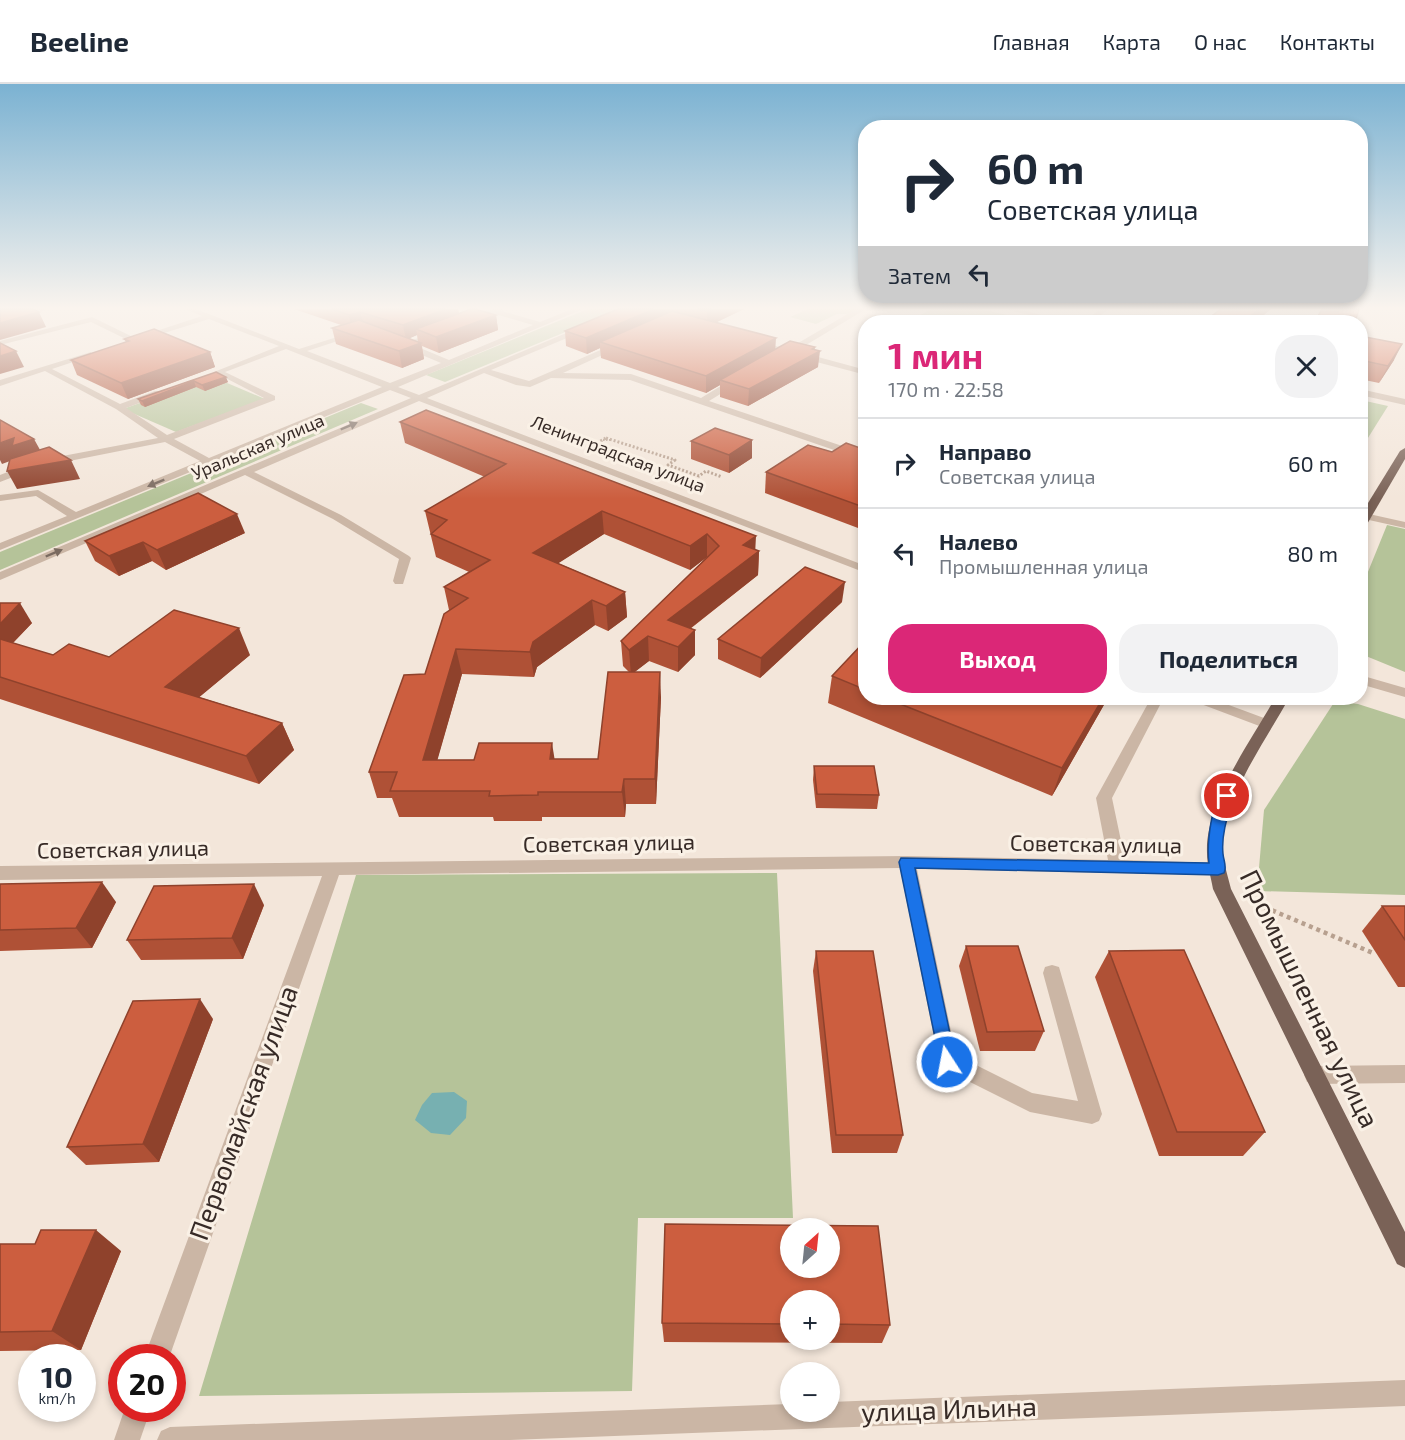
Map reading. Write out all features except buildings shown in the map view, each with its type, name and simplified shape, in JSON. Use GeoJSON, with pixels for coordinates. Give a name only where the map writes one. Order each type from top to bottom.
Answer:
{"type":"FeatureCollection","features":[{"type":"Feature","properties":{"kind":"main road"},"geometry":{"type":"LineString","coordinates":[[1368,510],[1405,451]]}},
{"type":"Feature","properties":{"kind":"main road","name":"Промышленная улица"},"geometry":{"type":"LineString","coordinates":[[1278,705],[1227,796],[1217,828],[1215,853],[1222,889],[1405,1256]]}},
{"type":"Feature","properties":{"kind":"street"},"geometry":{"type":"LineString","coordinates":[[0,383],[32,372]]}},
{"type":"Feature","properties":{"kind":"street"},"geometry":{"type":"LineString","coordinates":[[53,372],[119,407],[166,439],[208,461]]}},
{"type":"Feature","properties":{"kind":"street"},"geometry":{"type":"LineString","coordinates":[[207,376],[217,372]]}},
{"type":"Feature","properties":{"kind":"street"},"geometry":{"type":"LineString","coordinates":[[0,479],[36,464],[166,439],[272,398],[219,372]]}},
{"type":"Feature","properties":{"kind":"street","name":"Ленинградская улица"},"geometry":{"type":"LineString","coordinates":[[352,372],[858,567]]}},
{"type":"Feature","properties":{"kind":"street","name":"Уральская улица"},"geometry":{"type":"LineString","coordinates":[[0,547],[428,372]]}},
{"type":"Feature","properties":{"kind":"street","name":"Уральская улица"},"geometry":{"type":"LineString","coordinates":[[0,576],[477,372]]}},
{"type":"Feature","properties":{"kind":"street"},"geometry":{"type":"LineString","coordinates":[[488,372],[519,383],[530,384],[556,372]]}},
{"type":"Feature","properties":{"kind":"street"},"geometry":{"type":"LineString","coordinates":[[616,372],[858,455]]}},
{"type":"Feature","properties":{"kind":"street"},"geometry":{"type":"LineString","coordinates":[[701,402],[749,374]]}},
{"type":"Feature","properties":{"kind":"street"},"geometry":{"type":"LineString","coordinates":[[550,375],[631,378]]}},
{"type":"Feature","properties":{"kind":"street"},"geometry":{"type":"LineString","coordinates":[[119,407],[163,392]]}},
{"type":"Feature","properties":{"kind":"street"},"geometry":{"type":"LineString","coordinates":[[1368,394],[1405,402]]}},
{"type":"Feature","properties":{"kind":"street"},"geometry":{"type":"LineString","coordinates":[[244,471],[337,517],[405,558],[399,581]]}},
{"type":"Feature","properties":{"kind":"street"},"geometry":{"type":"LineString","coordinates":[[0,498],[38,493],[75,516]]}},
{"type":"Feature","properties":{"kind":"street"},"geometry":{"type":"LineString","coordinates":[[1368,520],[1405,525]]}},
{"type":"Feature","properties":{"kind":"street"},"geometry":{"type":"LineString","coordinates":[[1368,681],[1405,693]]}},
{"type":"Feature","properties":{"kind":"street"},"geometry":{"type":"LineString","coordinates":[[1118,868],[1104,798],[1152,705]]}},
{"type":"Feature","properties":{"kind":"street"},"geometry":{"type":"LineString","coordinates":[[1216,705],[1266,724]]}},
{"type":"Feature","properties":{"kind":"street"},"geometry":{"type":"LineString","coordinates":[[907,862],[947,1062],[1030,1102],[1092,1114],[1052,973]]}},
{"type":"Feature","properties":{"kind":"street","name":"Советская улица"},"geometry":{"type":"LineString","coordinates":[[0,873],[907,862],[1218,869]]}},
{"type":"Feature","properties":{"kind":"street","name":"Первомайская улица"},"geometry":{"type":"LineString","coordinates":[[161,1344],[333,868]]}},
{"type":"Feature","properties":{"kind":"street"},"geometry":{"type":"LineString","coordinates":[[1314,1075],[1405,1074]]}},
{"type":"Feature","properties":{"kind":"street","name":"улица Ильина"},"geometry":{"type":"LineString","coordinates":[[170,1440],[1405,1392]]}},
{"type":"Feature","properties":{"kind":"street"},"geometry":{"type":"LineString","coordinates":[[126,1440],[133,1422]]}},
{"type":"Feature","properties":{"kind":"path"},"geometry":{"type":"LineString","coordinates":[[590,447],[606,438],[675,460],[668,465],[699,476],[705,471],[722,477]]}},
{"type":"Feature","properties":{"kind":"path"},"geometry":{"type":"LineString","coordinates":[[1222,889],[1373,953]]}},
{"type":"Feature","properties":{"kind":"green space"},"geometry":{"type":"Polygon","coordinates":[[[433,372],[468,372],[445,382],[426,375],[433,372]]]}},
{"type":"Feature","properties":{"kind":"green space"},"geometry":{"type":"Polygon","coordinates":[[[213,377],[265,399],[176,432],[123,409],[213,377]]]}},
{"type":"Feature","properties":{"kind":"green space"},"geometry":{"type":"Polygon","coordinates":[[[1368,402],[1388,406],[1368,438],[1368,402]]]}},
{"type":"Feature","properties":{"kind":"green space"},"geometry":{"type":"Polygon","coordinates":[[[361,403],[378,409],[0,570],[0,552],[361,403]]]}},
{"type":"Feature","properties":{"kind":"green space"},"geometry":{"type":"Polygon","coordinates":[[[1387,525],[1405,529],[1405,672],[1368,657],[1368,572],[1387,525]]]}},
{"type":"Feature","properties":{"kind":"green space"},"geometry":{"type":"Polygon","coordinates":[[[1332,705],[1361,705],[1405,719],[1405,895],[1257,891],[1264,810],[1332,705]]]}},
{"type":"Feature","properties":{"kind":"green space"},"geometry":{"type":"Polygon","coordinates":[[[777,873],[793,1218],[638,1218],[632,1391],[199,1396],[356,875],[777,873]]]}},
{"type":"Feature","properties":{"kind":"water"},"geometry":{"type":"Polygon","coordinates":[[[454,1092],[467,1101],[466,1118],[450,1135],[431,1133],[415,1120],[422,1105],[432,1093],[454,1092]]]}},
{"type":"Feature","properties":{"kind":"route"},"geometry":{"type":"LineString","coordinates":[[947,1062],[907,862],[1218,869],[1215,853],[1217,828],[1227,796]]}}]}
